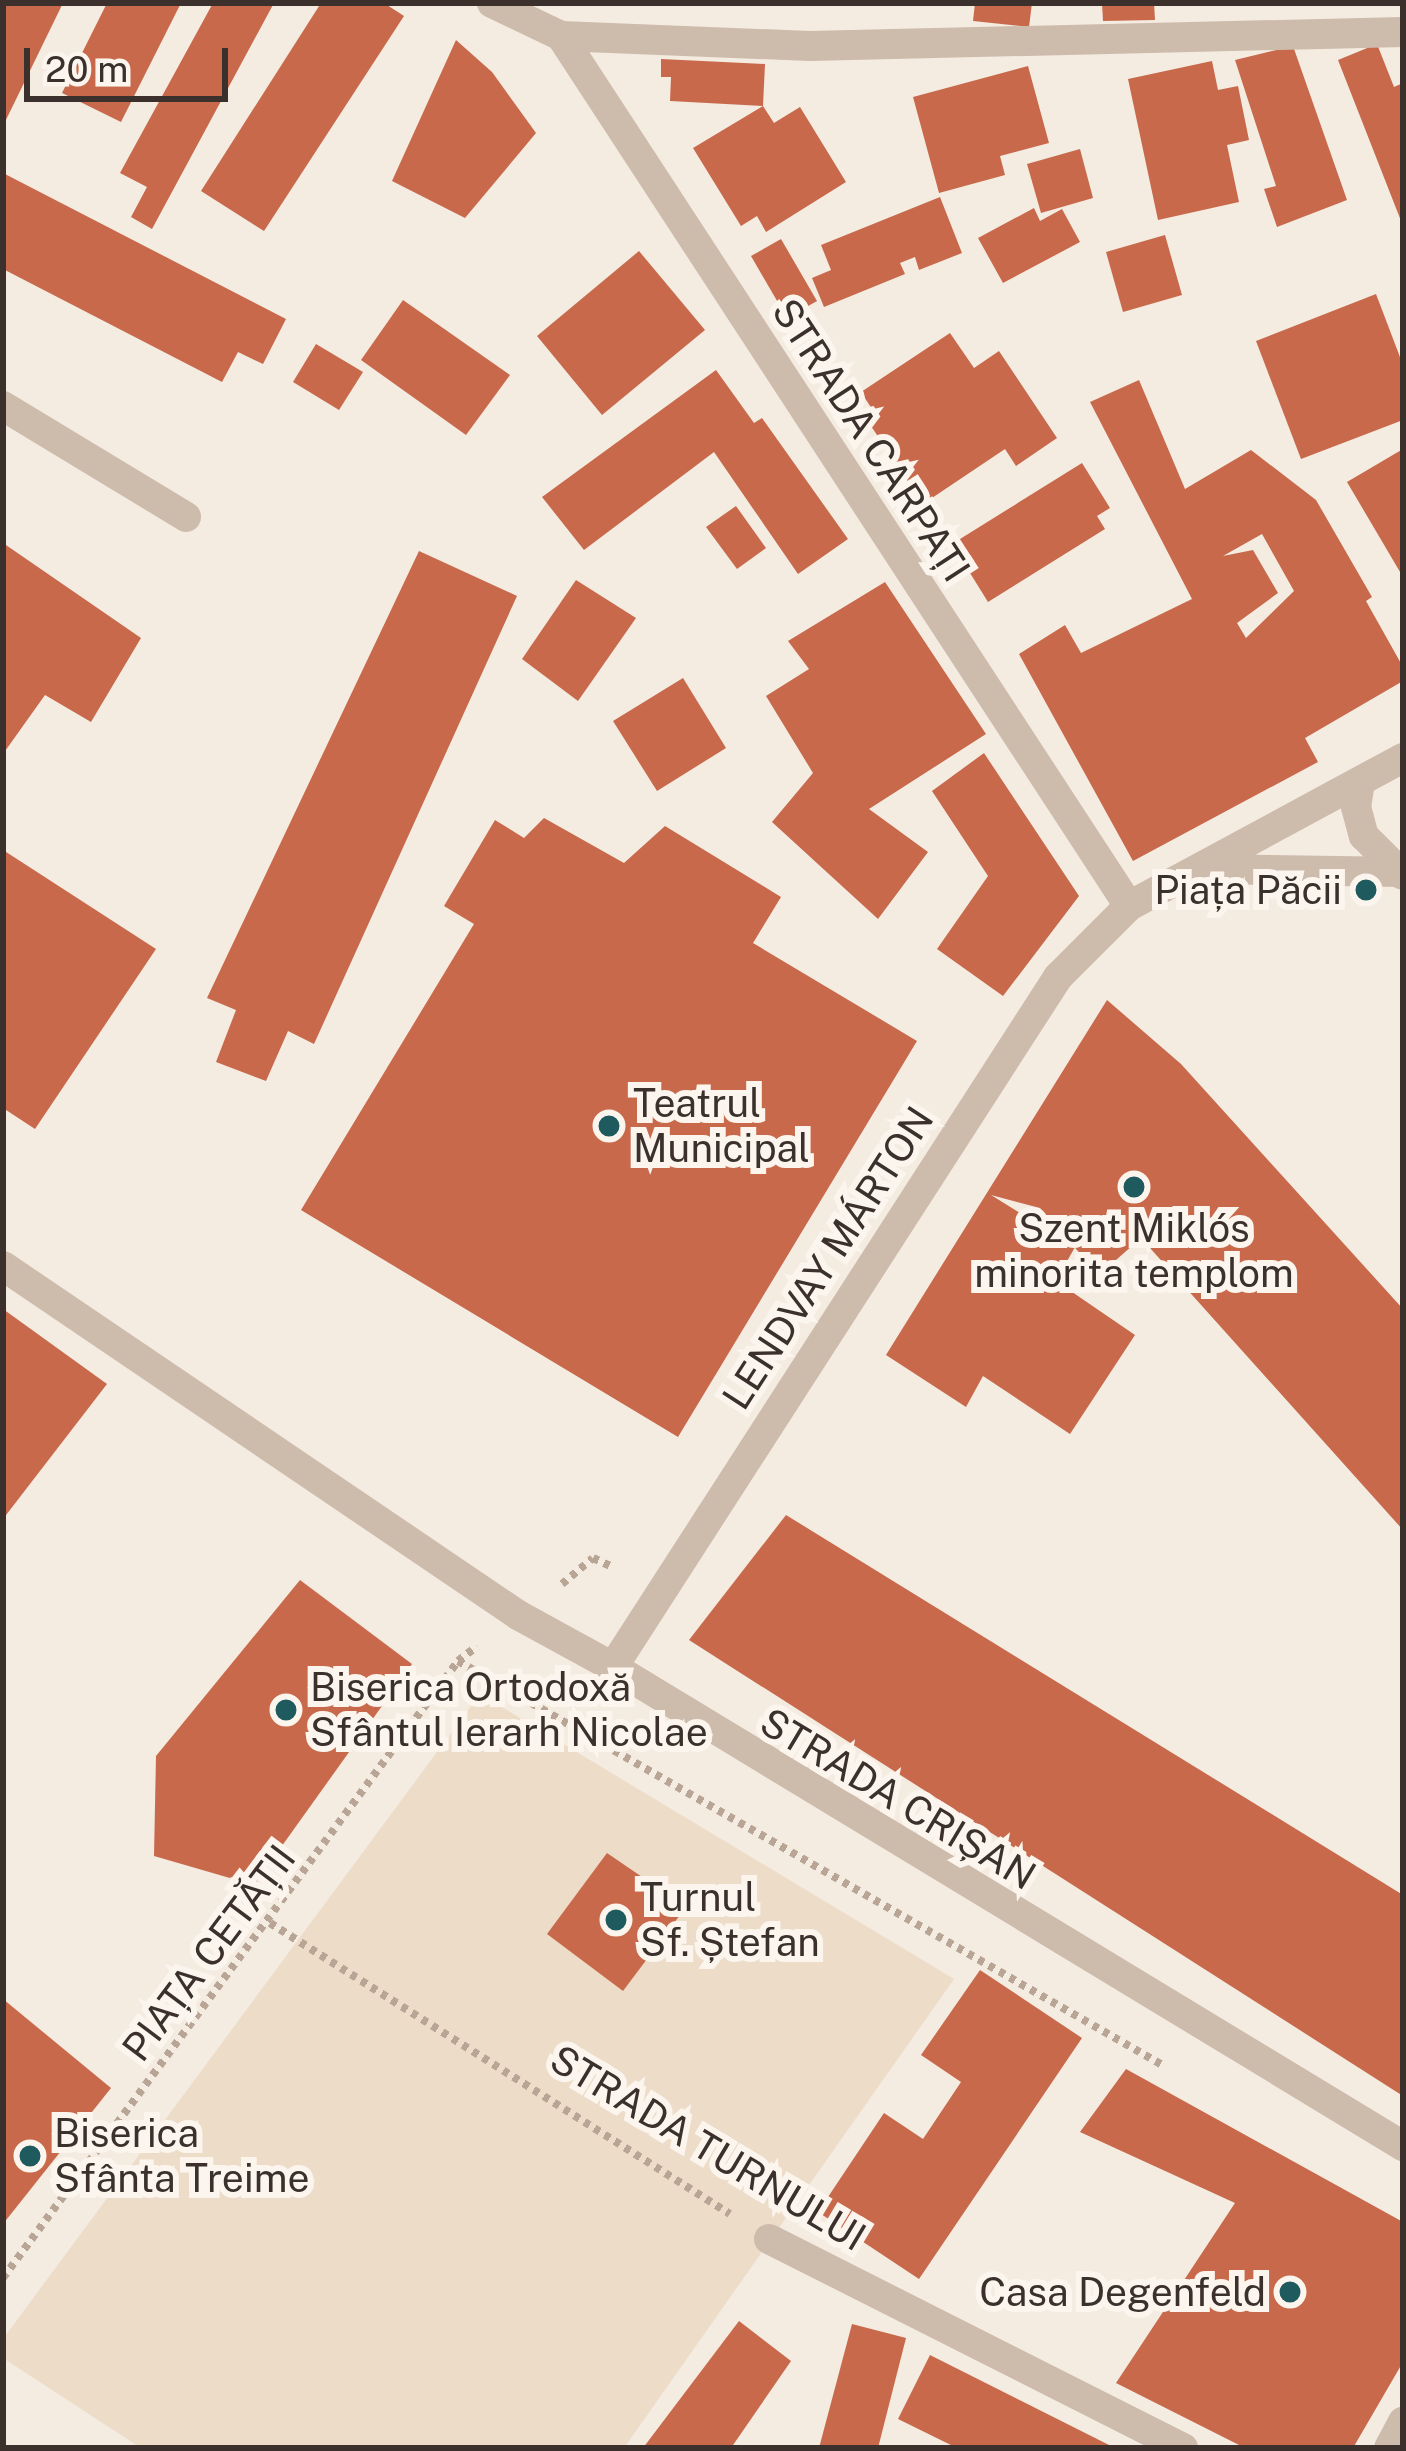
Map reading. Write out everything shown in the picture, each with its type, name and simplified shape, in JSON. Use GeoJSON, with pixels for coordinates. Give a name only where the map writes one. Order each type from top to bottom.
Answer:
{"type":"FeatureCollection","features":[{"type":"Feature","properties":{"kind":"street"},"geometry":{"type":"LineString","coordinates":[[492,3],[550,22],[810,46],[1403,32]]}},
{"type":"Feature","properties":{"kind":"street","name":"STRADA CARPAȚI"},"geometry":{"type":"LineString","coordinates":[[550,22],[1129,906]]}},
{"type":"Feature","properties":{"kind":"street"},"geometry":{"type":"LineString","coordinates":[[3,406],[186,517]]}},
{"type":"Feature","properties":{"kind":"street"},"geometry":{"type":"LineString","coordinates":[[1202,868],[1403,758]]}},
{"type":"Feature","properties":{"kind":"street"},"geometry":{"type":"LineString","coordinates":[[1360,782],[1364,836],[1402,874]]}},
{"type":"Feature","properties":{"kind":"street"},"geometry":{"type":"LineString","coordinates":[[1202,868],[1402,874]]}},
{"type":"Feature","properties":{"kind":"street","name":"LENDVAY MÁRTON"},"geometry":{"type":"LineString","coordinates":[[613,1666],[1058,977],[1129,906],[1202,868]]}},
{"type":"Feature","properties":{"kind":"street","name":"STRADA CRIȘAN"},"geometry":{"type":"LineString","coordinates":[[3,1266],[518,1615],[613,1666],[1403,2146]]}},
{"type":"Feature","properties":{"kind":"street","name":"STRADA TURNULUI"},"geometry":{"type":"LineString","coordinates":[[769,2239],[1183,2448]]}},
{"type":"Feature","properties":{"kind":"street"},"geometry":{"type":"LineString","coordinates":[[1390,2448],[1403,2422]]}},
{"type":"Feature","properties":{"kind":"path"},"geometry":{"type":"LineString","coordinates":[[575,1574],[593,1558],[614,1568]]}},
{"type":"Feature","properties":{"kind":"path","name":"PIAȚA CETĂȚII"},"geometry":{"type":"LineString","coordinates":[[3,2278],[270,1923],[458,1661],[1177,2073]]}},
{"type":"Feature","properties":{"kind":"path","name":"STRADA TURNULUI"},"geometry":{"type":"LineString","coordinates":[[270,1923],[769,2239]]}},
{"type":"Feature","properties":{"kind":"shaded area"},"geometry":{"type":"Polygon","coordinates":[[[480,1694],[954,1979],[624,2448],[141,2448],[3,2358],[3,2339],[480,1694]]]}},
{"type":"Feature","properties":{"kind":"building"},"geometry":{"type":"Polygon","coordinates":[[[3,3],[63,3],[3,126],[3,3]]]}},
{"type":"Feature","properties":{"kind":"building"},"geometry":{"type":"Polygon","coordinates":[[[107,3],[181,3],[121,122],[62,93],[107,3]]]}},
{"type":"Feature","properties":{"kind":"building"},"geometry":{"type":"Polygon","coordinates":[[[213,3],[274,3],[152,229],[131,217],[147,187],[120,173],[213,3]]]}},
{"type":"Feature","properties":{"kind":"building"},"geometry":{"type":"Polygon","coordinates":[[[321,3],[384,3],[404,16],[264,231],[201,191],[321,3]]]}},
{"type":"Feature","properties":{"kind":"building"},"geometry":{"type":"Polygon","coordinates":[[[975,3],[1032,3],[1029,27],[973,21],[975,3]]]}},
{"type":"Feature","properties":{"kind":"building"},"geometry":{"type":"Polygon","coordinates":[[[1102,3],[1154,3],[1155,20],[1103,21],[1102,3]]]}},
{"type":"Feature","properties":{"kind":"building"},"geometry":{"type":"Polygon","coordinates":[[[456,40],[492,72],[536,133],[465,218],[392,181],[456,40]]]}},
{"type":"Feature","properties":{"kind":"building"},"geometry":{"type":"Polygon","coordinates":[[[1377,44],[1394,87],[1403,83],[1403,226],[1338,60],[1377,44]]]}},
{"type":"Feature","properties":{"kind":"building"},"geometry":{"type":"Polygon","coordinates":[[[1293,46],[1347,200],[1277,227],[1264,189],[1276,186],[1235,60],[1293,46]]]}},
{"type":"Feature","properties":{"kind":"building"},"geometry":{"type":"Polygon","coordinates":[[[661,59],[765,64],[763,106],[670,101],[671,77],[661,77],[661,59]]]}},
{"type":"Feature","properties":{"kind":"building"},"geometry":{"type":"Polygon","coordinates":[[[1212,61],[1218,90],[1238,86],[1249,140],[1227,145],[1239,202],[1158,220],[1128,79],[1212,61]]]}},
{"type":"Feature","properties":{"kind":"building"},"geometry":{"type":"Polygon","coordinates":[[[1028,66],[1049,143],[1000,156],[1005,175],[939,193],[913,97],[1028,66]]]}},
{"type":"Feature","properties":{"kind":"building"},"geometry":{"type":"Polygon","coordinates":[[[763,106],[774,123],[800,107],[846,182],[766,232],[757,216],[741,226],[693,148],[763,106]]]}},
{"type":"Feature","properties":{"kind":"building"},"geometry":{"type":"Polygon","coordinates":[[[1080,149],[1093,198],[1041,213],[1027,164],[1080,149]]]}},
{"type":"Feature","properties":{"kind":"building"},"geometry":{"type":"Polygon","coordinates":[[[3,173],[286,319],[263,364],[238,352],[222,382],[3,269],[3,173]]]}},
{"type":"Feature","properties":{"kind":"building"},"geometry":{"type":"Polygon","coordinates":[[[940,197],[962,253],[919,270],[915,257],[900,263],[905,274],[824,307],[812,278],[831,270],[821,245],[940,197]]]}},
{"type":"Feature","properties":{"kind":"building"},"geometry":{"type":"Polygon","coordinates":[[[1034,208],[1040,221],[1062,209],[1080,242],[1003,283],[978,238],[1034,208]]]}},
{"type":"Feature","properties":{"kind":"building"},"geometry":{"type":"Polygon","coordinates":[[[1165,235],[1182,295],[1123,312],[1106,252],[1165,235]]]}},
{"type":"Feature","properties":{"kind":"building"},"geometry":{"type":"Polygon","coordinates":[[[781,239],[817,301],[787,318],[751,256],[781,239]]]}},
{"type":"Feature","properties":{"kind":"building"},"geometry":{"type":"Polygon","coordinates":[[[639,251],[705,330],[602,415],[537,336],[639,251]]]}},
{"type":"Feature","properties":{"kind":"building"},"geometry":{"type":"Polygon","coordinates":[[[1376,294],[1403,365],[1403,420],[1301,459],[1256,341],[1376,294]]]}},
{"type":"Feature","properties":{"kind":"building"},"geometry":{"type":"Polygon","coordinates":[[[403,300],[510,375],[466,435],[361,360],[403,300]]]}},
{"type":"Feature","properties":{"kind":"building"},"geometry":{"type":"Polygon","coordinates":[[[950,333],[974,368],[999,351],[1057,438],[1016,466],[1005,449],[923,504],[863,414],[872,409],[861,392],[950,333]]]}},
{"type":"Feature","properties":{"kind":"building"},"geometry":{"type":"Polygon","coordinates":[[[316,344],[363,372],[339,410],[293,382],[316,344]]]}},
{"type":"Feature","properties":{"kind":"building"},"geometry":{"type":"Polygon","coordinates":[[[716,370],[754,423],[762,418],[848,539],[798,574],[714,452],[584,550],[542,497],[716,370]]]}},
{"type":"Feature","properties":{"kind":"building"},"geometry":{"type":"Polygon","coordinates":[[[1139,380],[1185,489],[1251,450],[1316,500],[1372,597],[1366,601],[1403,667],[1403,681],[1305,738],[1318,762],[1133,861],[1019,654],[1065,625],[1081,653],[1192,599],[1090,402],[1139,380]],[[1262,534],[1223,556],[1253,550],[1278,593],[1237,623],[1246,638],[1294,591],[1262,534]]]}},
{"type":"Feature","properties":{"kind":"building"},"geometry":{"type":"Polygon","coordinates":[[[1403,449],[1403,577],[1347,482],[1403,449]]]}},
{"type":"Feature","properties":{"kind":"building"},"geometry":{"type":"Polygon","coordinates":[[[1082,463],[1110,508],[1097,516],[1105,529],[988,602],[952,544],[1082,463]]]}},
{"type":"Feature","properties":{"kind":"building"},"geometry":{"type":"Polygon","coordinates":[[[736,506],[766,548],[737,569],[706,527],[736,506]]]}},
{"type":"Feature","properties":{"kind":"building"},"geometry":{"type":"Polygon","coordinates":[[[3,543],[141,638],[91,722],[45,695],[3,754],[3,543]]]}},
{"type":"Feature","properties":{"kind":"building"},"geometry":{"type":"Polygon","coordinates":[[[419,551],[517,596],[314,1044],[288,1031],[266,1081],[216,1062],[236,1010],[207,998],[419,551]]]}},
{"type":"Feature","properties":{"kind":"building"},"geometry":{"type":"Polygon","coordinates":[[[576,580],[636,618],[578,701],[522,659],[576,580]]]}},
{"type":"Feature","properties":{"kind":"building"},"geometry":{"type":"Polygon","coordinates":[[[885,582],[986,734],[869,809],[928,852],[878,919],[772,822],[813,773],[766,696],[809,669],[788,641],[885,582]]]}},
{"type":"Feature","properties":{"kind":"building"},"geometry":{"type":"Polygon","coordinates":[[[683,678],[726,748],[657,791],[613,721],[683,678]]]}},
{"type":"Feature","properties":{"kind":"building"},"geometry":{"type":"Polygon","coordinates":[[[984,753],[1079,896],[1003,996],[937,949],[988,876],[932,791],[984,753]]]}},
{"type":"Feature","properties":{"kind":"building","name":"Teatrul Municipal"},"geometry":{"type":"Polygon","coordinates":[[[544,818],[624,863],[665,826],[781,897],[753,943],[917,1041],[678,1437],[301,1210],[474,924],[444,906],[495,820],[524,838],[544,818]]]}},
{"type":"Feature","properties":{"kind":"building"},"geometry":{"type":"Polygon","coordinates":[[[3,850],[156,949],[35,1129],[3,1108],[3,850]]]}},
{"type":"Feature","properties":{"kind":"building"},"geometry":{"type":"Polygon","coordinates":[[[1107,1000],[1181,1064],[1403,1309],[1403,1530],[1141,1238],[1099,1275],[1075,1247],[1056,1281],[1135,1335],[1070,1434],[983,1376],[966,1407],[886,1355],[1107,1000]],[[991,1195],[1074,1246],[1040,1208],[991,1195]]]}},
{"type":"Feature","properties":{"kind":"building"},"geometry":{"type":"Polygon","coordinates":[[[3,1309],[107,1384],[3,1519],[3,1309]]]}},
{"type":"Feature","properties":{"kind":"building"},"geometry":{"type":"Polygon","coordinates":[[[786,1515],[1403,1895],[1403,2096],[689,1640],[786,1515]]]}},
{"type":"Feature","properties":{"kind":"building","name":"Biserica Ortodoxă Sfântul Ierarh Nicolae"},"geometry":{"type":"Polygon","coordinates":[[[300,1580],[412,1664],[254,1885],[154,1856],[156,1756],[300,1580]]]}},
{"type":"Feature","properties":{"kind":"building","name":"Turnul Sf. Ștefan"},"geometry":{"type":"Polygon","coordinates":[[[607,1853],[686,1907],[623,1991],[547,1934],[607,1853]]]}},
{"type":"Feature","properties":{"kind":"building"},"geometry":{"type":"Polygon","coordinates":[[[980,1970],[1082,2038],[919,2279],[818,2212],[884,2113],[923,2139],[961,2082],[921,2055],[980,1970]]]}},
{"type":"Feature","properties":{"kind":"building","name":"Biserica Sfânta Treime"},"geometry":{"type":"Polygon","coordinates":[[[3,1999],[111,2088],[3,2224],[3,1999]]]}},
{"type":"Feature","properties":{"kind":"building","name":"Casa Degenfeld"},"geometry":{"type":"Polygon","coordinates":[[[1126,2069],[1403,2222],[1403,2362],[1353,2448],[1245,2448],[1116,2383],[1235,2203],[1080,2132],[1126,2069]]]}},
{"type":"Feature","properties":{"kind":"building"},"geometry":{"type":"Polygon","coordinates":[[[739,2321],[791,2361],[731,2448],[643,2448],[739,2321]]]}},
{"type":"Feature","properties":{"kind":"building"},"geometry":{"type":"Polygon","coordinates":[[[852,2324],[906,2338],[878,2448],[819,2448],[852,2324]]]}},
{"type":"Feature","properties":{"kind":"building"},"geometry":{"type":"Polygon","coordinates":[[[930,2355],[1115,2448],[957,2448],[898,2419],[930,2355]]]}},
{"type":"Feature","properties":{"kind":"place","name":"Piața Păcii"},"geometry":{"type":"Point","coordinates":[1366,890]}},
{"type":"Feature","properties":{"kind":"place","name":"Teatrul Municipal"},"geometry":{"type":"Point","coordinates":[609,1126]}},
{"type":"Feature","properties":{"kind":"place","name":"Szent Miklós minorita templom"},"geometry":{"type":"Point","coordinates":[1134,1187]}},
{"type":"Feature","properties":{"kind":"place","name":"Biserica Ortodoxă Sfântul Ierarh Nicolae"},"geometry":{"type":"Point","coordinates":[286,1710]}},
{"type":"Feature","properties":{"kind":"place","name":"Turnul Sf. Ștefan"},"geometry":{"type":"Point","coordinates":[616,1920]}},
{"type":"Feature","properties":{"kind":"place","name":"Biserica Sfânta Treime"},"geometry":{"type":"Point","coordinates":[30,2156]}},
{"type":"Feature","properties":{"kind":"place","name":"Casa Degenfeld"},"geometry":{"type":"Point","coordinates":[1290,2292]}}]}
